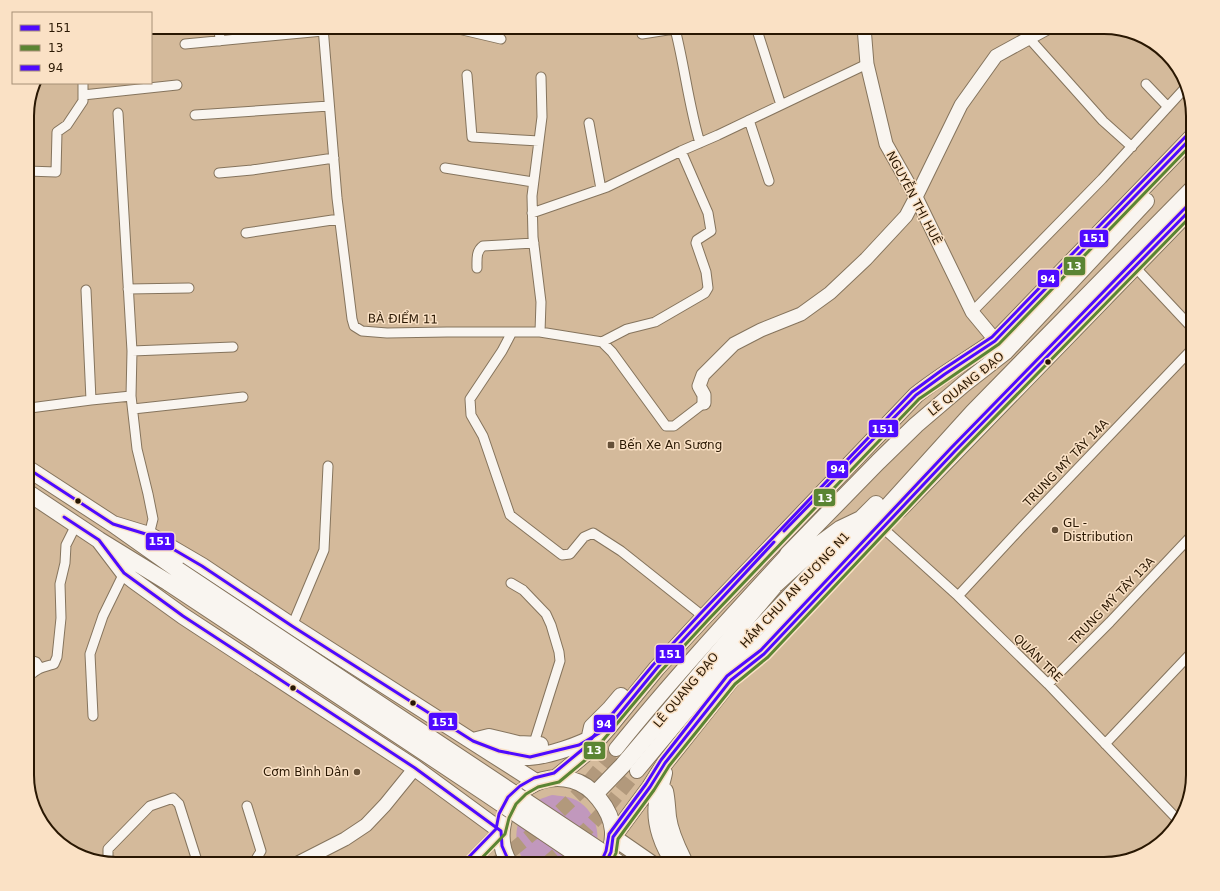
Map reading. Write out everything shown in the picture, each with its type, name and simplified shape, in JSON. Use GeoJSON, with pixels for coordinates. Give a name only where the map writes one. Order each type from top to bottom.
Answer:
{"type":"FeatureCollection","features":[{"type":"Feature","properties":{"kind":"highway","name":"LÊ QUANG ĐẠO"},"geometry":{"type":"LineString","coordinates":[[776,584],[788,554],[878,462],[928,415],[964,384],[1186,147]]}},
{"type":"Feature","properties":{"kind":"highway","name":"LÊ QUANG ĐẠO"},"geometry":{"type":"LineString","coordinates":[[595,794],[623,765],[776,584],[821,543],[840,529],[873,522],[1134,267],[1186,197]]}},
{"type":"Feature","properties":{"kind":"highway","name":"LÊ QUANG ĐẠO"},"geometry":{"type":"LineString","coordinates":[[613,837],[650,787],[665,763],[731,680],[764,654],[873,522],[908,469],[973,412],[1160,232],[1186,212]]}},
{"type":"Feature","properties":{"kind":"highway","name":"LÊ QUANG ĐẠO"},"geometry":{"type":"LineString","coordinates":[[589,740],[608,728],[657,668],[704,617],[916,395],[939,377],[969,359],[1000,346]]}},
{"type":"Feature","properties":{"kind":"highway"},"geometry":{"type":"LineString","coordinates":[[881,431],[928,415]]}},
{"type":"Feature","properties":{"kind":"highway"},"geometry":{"type":"LineString","coordinates":[[34,473],[609,857]]}},
{"type":"Feature","properties":{"kind":"highway"},"geometry":{"type":"LineString","coordinates":[[34,497],[98,540],[168,583],[581,857]]}},
{"type":"Feature","properties":{"kind":"highway"},"geometry":{"type":"LineString","coordinates":[[113,524],[149,535],[202,566],[292,626],[536,782]]}},
{"type":"Feature","properties":{"kind":"highway"},"geometry":{"type":"LineString","coordinates":[[98,540],[124,573],[183,616],[415,768],[501,831]]}},
{"type":"Feature","properties":{"kind":"highway","name":"LÊ QUANG ĐẠO"},"geometry":{"type":"LineString","coordinates":[[556,778],[589,740],[610,709],[637,675],[657,668]]}},
{"type":"Feature","properties":{"kind":"highway"},"geometry":{"type":"LineString","coordinates":[[473,741],[489,736],[518,744],[533,746],[552,743],[578,734],[589,740]]}},
{"type":"Feature","properties":{"kind":"highway"},"geometry":{"type":"LineString","coordinates":[[473,741],[499,751],[530,757],[561,750],[589,740]]}},
{"type":"Feature","properties":{"kind":"highway"},"geometry":{"type":"LineString","coordinates":[[444,788],[454,782],[462,773],[470,760],[473,741]]}},
{"type":"Feature","properties":{"kind":"highway"},"geometry":{"type":"LineString","coordinates":[[665,763],[656,804],[656,815],[662,842],[671,857]]}},
{"type":"Feature","properties":{"kind":"highway"},"geometry":{"type":"LineString","coordinates":[[507,857],[502,846],[501,831],[504,816],[512,801],[523,790],[536,782],[556,778],[572,780],[587,787],[608,810],[612,823],[613,837],[608,857]]}},
{"type":"Feature","properties":{"kind":"highway"},"geometry":{"type":"LineString","coordinates":[[662,780],[666,795],[671,830],[675,844],[682,857]]}},
{"type":"Feature","properties":{"kind":"highway"},"geometry":{"type":"LineString","coordinates":[[613,837],[642,857]]}},
{"type":"Feature","properties":{"kind":"main road","name":"HẦM CHUI AN SƯƠNG N1"},"geometry":{"type":"LineString","coordinates":[[637,771],[721,670],[760,626],[873,522]]}},
{"type":"Feature","properties":{"kind":"main road"},"geometry":{"type":"LineString","coordinates":[[616,749],[649,707],[788,554]]}},
{"type":"Feature","properties":{"kind":"main road"},"geometry":{"type":"LineString","coordinates":[[476,857],[501,831]]}},
{"type":"Feature","properties":{"kind":"street"},"geometry":{"type":"LineString","coordinates":[[220,34],[220,41]]}},
{"type":"Feature","properties":{"kind":"street"},"geometry":{"type":"LineString","coordinates":[[184,44],[280,34]]}},
{"type":"Feature","properties":{"kind":"street","name":"BÀ ĐIỂM 11"},"geometry":{"type":"LineString","coordinates":[[323,34],[339,219],[354,326],[362,331],[387,333],[540,332],[602,342]]}},
{"type":"Feature","properties":{"kind":"street"},"geometry":{"type":"LineString","coordinates":[[480,34],[501,39]]}},
{"type":"Feature","properties":{"kind":"street"},"geometry":{"type":"LineString","coordinates":[[676,34],[684,68],[693,122],[700,143]]}},
{"type":"Feature","properties":{"kind":"street"},"geometry":{"type":"LineString","coordinates":[[758,34],[781,105]]}},
{"type":"Feature","properties":{"kind":"street","name":"NGUYỄN THỊ HUÊ"},"geometry":{"type":"LineString","coordinates":[[865,34],[867,64],[886,144],[916,197],[972,312],[1000,346]]}},
{"type":"Feature","properties":{"kind":"street"},"geometry":{"type":"LineString","coordinates":[[681,151],[708,213],[711,231],[697,240],[696,243],[706,272],[708,288],[705,293],[655,322],[627,329],[602,342],[612,352],[666,426],[674,426],[704,403],[704,395],[700,386],[704,376],[734,344],[760,330],[801,314],[830,294],[866,259],[906,216],[961,105],[996,56],[1034,34]]}},
{"type":"Feature","properties":{"kind":"street"},"geometry":{"type":"LineString","coordinates":[[1028,37],[1103,121],[1132,147]]}},
{"type":"Feature","properties":{"kind":"street"},"geometry":{"type":"LineString","coordinates":[[532,213],[601,189],[867,64]]}},
{"type":"Feature","properties":{"kind":"street"},"geometry":{"type":"LineString","coordinates":[[467,75],[472,137],[539,141]]}},
{"type":"Feature","properties":{"kind":"street"},"geometry":{"type":"LineString","coordinates":[[540,332],[540,302],[532,213],[533,182],[542,117],[541,77]]}},
{"type":"Feature","properties":{"kind":"street"},"geometry":{"type":"LineString","coordinates":[[34,170],[56,172],[57,132],[67,125],[83,101],[83,84]]}},
{"type":"Feature","properties":{"kind":"street"},"geometry":{"type":"LineString","coordinates":[[1146,84],[1168,107]]}},
{"type":"Feature","properties":{"kind":"street"},"geometry":{"type":"LineString","coordinates":[[83,95],[178,85]]}},
{"type":"Feature","properties":{"kind":"street"},"geometry":{"type":"LineString","coordinates":[[972,312],[1102,179],[1182,91]]}},
{"type":"Feature","properties":{"kind":"street"},"geometry":{"type":"LineString","coordinates":[[195,115],[329,106]]}},
{"type":"Feature","properties":{"kind":"street"},"geometry":{"type":"LineString","coordinates":[[118,113],[132,350],[131,396],[137,449],[152,518],[149,535]]}},
{"type":"Feature","properties":{"kind":"street"},"geometry":{"type":"LineString","coordinates":[[749,120],[769,181]]}},
{"type":"Feature","properties":{"kind":"street"},"geometry":{"type":"LineString","coordinates":[[589,123],[601,189]]}},
{"type":"Feature","properties":{"kind":"street"},"geometry":{"type":"LineString","coordinates":[[219,173],[252,170],[334,158]]}},
{"type":"Feature","properties":{"kind":"street"},"geometry":{"type":"LineString","coordinates":[[445,168],[533,182]]}},
{"type":"Feature","properties":{"kind":"street"},"geometry":{"type":"LineString","coordinates":[[246,233],[339,219]]}},
{"type":"Feature","properties":{"kind":"street"},"geometry":{"type":"LineString","coordinates":[[477,268],[477,252],[479,248],[483,246],[534,243]]}},
{"type":"Feature","properties":{"kind":"street"},"geometry":{"type":"LineString","coordinates":[[1134,267],[1186,322]]}},
{"type":"Feature","properties":{"kind":"street"},"geometry":{"type":"LineString","coordinates":[[128,289],[189,288]]}},
{"type":"Feature","properties":{"kind":"street"},"geometry":{"type":"LineString","coordinates":[[86,290],[91,400]]}},
{"type":"Feature","properties":{"kind":"street"},"geometry":{"type":"LineString","coordinates":[[512,332],[502,351],[470,399],[470,415],[483,436],[510,515],[562,555],[570,554],[584,537],[593,533],[621,551],[704,617]]}},
{"type":"Feature","properties":{"kind":"street"},"geometry":{"type":"LineString","coordinates":[[132,350],[233,347]]}},
{"type":"Feature","properties":{"kind":"street","name":"TRUNG MỸ TÂY 14A"},"geometry":{"type":"LineString","coordinates":[[958,596],[1020,528],[1186,355]]}},
{"type":"Feature","properties":{"kind":"street"},"geometry":{"type":"LineString","coordinates":[[34,407],[131,396]]}},
{"type":"Feature","properties":{"kind":"street"},"geometry":{"type":"LineString","coordinates":[[133,409],[243,397]]}},
{"type":"Feature","properties":{"kind":"street"},"geometry":{"type":"LineString","coordinates":[[292,626],[324,550],[328,466]]}},
{"type":"Feature","properties":{"kind":"street","name":"QUÁN TRE"},"geometry":{"type":"LineString","coordinates":[[873,522],[958,596],[1048,684],[1176,814]]}},
{"type":"Feature","properties":{"kind":"street"},"geometry":{"type":"LineString","coordinates":[[34,672],[40,668],[54,664],[57,658],[61,618],[60,584],[65,563],[66,545],[76,525]]}},
{"type":"Feature","properties":{"kind":"street","name":"TRUNG MỸ TÂY 13A"},"geometry":{"type":"LineString","coordinates":[[1048,684],[1110,622],[1186,541]]}},
{"type":"Feature","properties":{"kind":"street"},"geometry":{"type":"LineString","coordinates":[[93,716],[90,654],[103,616],[124,573]]}},
{"type":"Feature","properties":{"kind":"street"},"geometry":{"type":"LineString","coordinates":[[511,583],[523,590],[546,614],[559,652],[560,661],[533,746]]}},
{"type":"Feature","properties":{"kind":"street"},"geometry":{"type":"LineString","coordinates":[[1106,744],[1186,658]]}},
{"type":"Feature","properties":{"kind":"street"},"geometry":{"type":"LineString","coordinates":[[34,661],[40,668]]}},
{"type":"Feature","properties":{"kind":"street"},"geometry":{"type":"LineString","coordinates":[[310,857],[345,839],[366,825],[385,805],[415,768]]}},
{"type":"Feature","properties":{"kind":"street"},"geometry":{"type":"LineString","coordinates":[[108,856],[108,848],[150,806],[173,798],[179,804],[196,857]]}},
{"type":"Feature","properties":{"kind":"street"},"geometry":{"type":"LineString","coordinates":[[247,806],[261,851],[257,857]]}},
{"type":"Feature","properties":{"kind":"shaded area"},"geometry":{"type":"Polygon","coordinates":[[[552,795],[567,797],[584,805],[590,812],[597,829],[596,848],[592,857],[522,857],[517,843],[517,827],[524,812],[531,804],[539,799],[552,795]]]}},
{"type":"Feature","properties":{"kind":"tunnel"},"geometry":{"type":"LineString","coordinates":[[504,857],[557,814],[581,791],[616,749]]}},
{"type":"Feature","properties":{"kind":"tunnel"},"geometry":{"type":"LineString","coordinates":[[554,857],[587,829],[611,803],[637,771]]}},
{"type":"Feature","properties":{"kind":"transit line","name":"94"},"geometry":{"type":"LineString","coordinates":[[469,857],[496,829],[499,814],[508,797],[520,786],[534,778],[554,773],[583,749],[653,665],[912,392],[992,337],[1186,136]]}},
{"type":"Feature","properties":{"kind":"transit line","name":"151"},"geometry":{"type":"LineString","coordinates":[[784,531],[916,395],[995,341],[1186,143]]}},
{"type":"Feature","properties":{"kind":"transit line","name":"13"},"geometry":{"type":"LineString","coordinates":[[483,857],[505,834],[509,818],[516,804],[526,794],[538,787],[559,782],[589,757],[661,671],[708,620],[919,399],[999,344],[1186,150]]}},
{"type":"Feature","properties":{"kind":"transit line","name":"94"},"geometry":{"type":"LineString","coordinates":[[603,857],[609,834],[646,784],[661,760],[727,676],[761,650],[951,448],[1186,207]]}},
{"type":"Feature","properties":{"kind":"transit line","name":"151"},"geometry":{"type":"LineString","coordinates":[[608,857],[611,852],[613,837],[650,787],[665,763],[731,680],[764,654],[955,451],[1186,214]]}},
{"type":"Feature","properties":{"kind":"transit line","name":"13"},"geometry":{"type":"LineString","coordinates":[[614,857],[618,839],[654,790],[669,766],[735,684],[768,657],[959,454],[1186,221]]}},
{"type":"Feature","properties":{"kind":"transit line","name":"151"},"geometry":{"type":"LineString","coordinates":[[34,473],[113,524],[149,535],[202,566],[292,626],[473,741],[499,751],[530,757],[579,745],[608,728],[657,668],[774,542]]}},
{"type":"Feature","properties":{"kind":"transit line","name":"151"},"geometry":{"type":"LineString","coordinates":[[64,517],[99,540],[124,573],[183,616],[415,768],[501,831],[502,846],[507,857]]}},
{"type":"Feature","properties":{"kind":"place","name":"Bến Xe An Sương"},"geometry":{"type":"Point","coordinates":[611,445]}},
{"type":"Feature","properties":{"kind":"place","name":"GL - Distribution"},"geometry":{"type":"Point","coordinates":[1055,530]}},
{"type":"Feature","properties":{"kind":"place","name":"Cơm Bình Dân"},"geometry":{"type":"Point","coordinates":[357,772]}}]}
